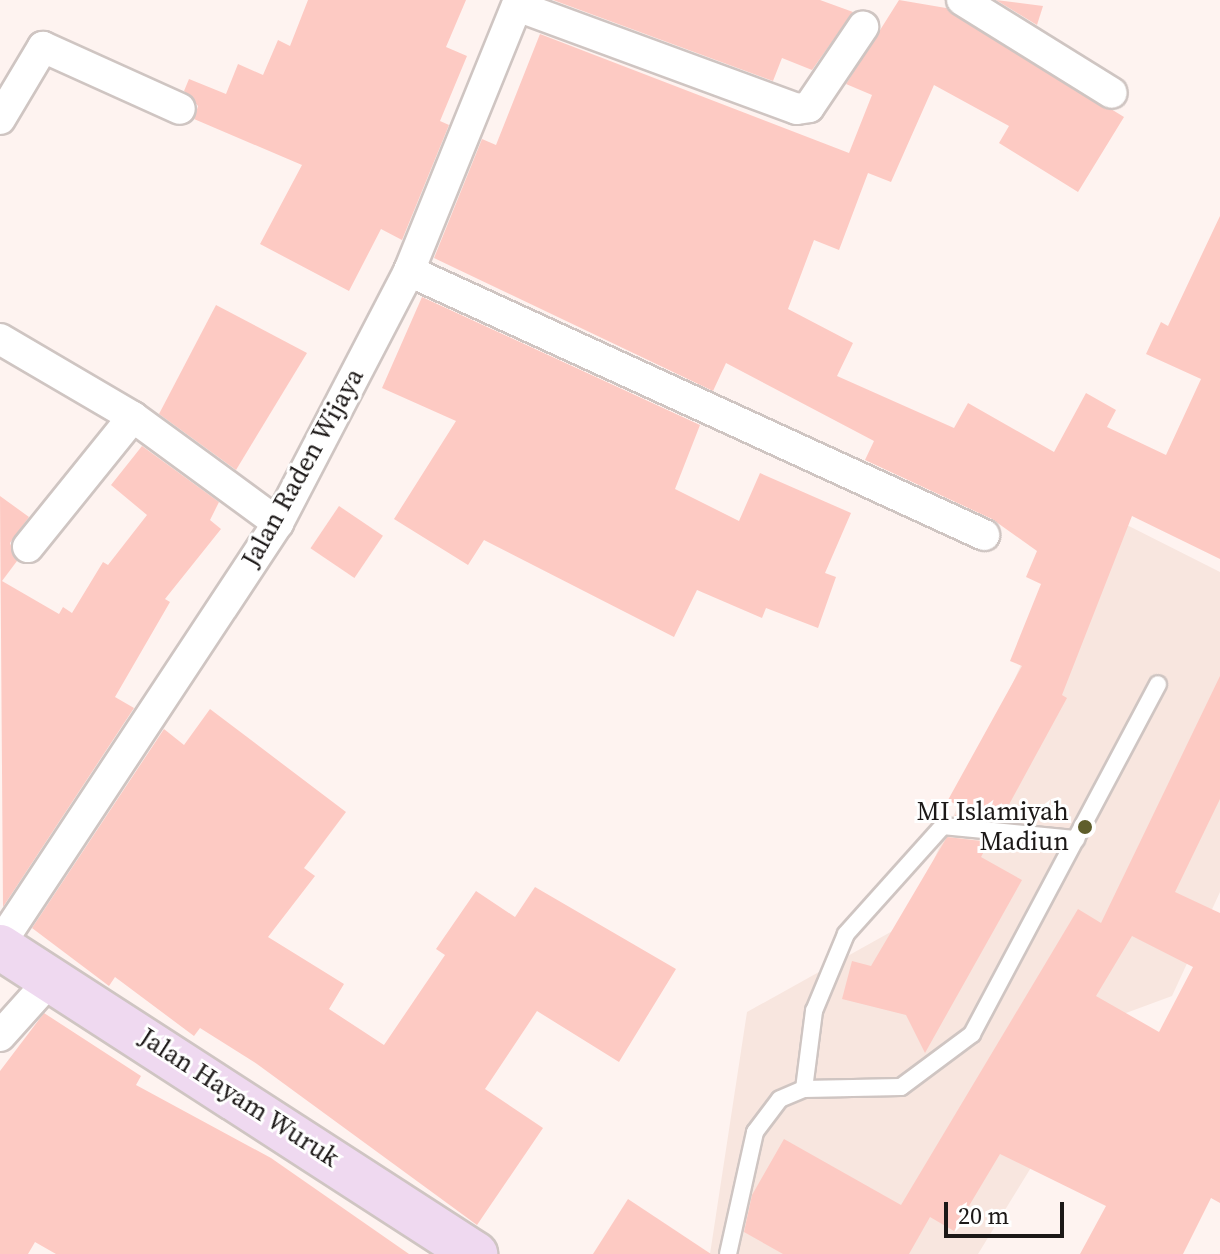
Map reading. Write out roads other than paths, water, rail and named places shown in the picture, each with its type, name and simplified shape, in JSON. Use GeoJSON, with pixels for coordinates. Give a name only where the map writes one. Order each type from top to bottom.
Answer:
{"type":"FeatureCollection","features":[{"type":"Feature","properties":{"kind":"main road","name":"Jalan Hayam Wuruk"},"geometry":{"type":"LineString","coordinates":[[0,946],[475,1254]]}},
{"type":"Feature","properties":{"kind":"street"},"geometry":{"type":"LineString","coordinates":[[962,0],[1112,93]]}},
{"type":"Feature","properties":{"kind":"street"},"geometry":{"type":"LineString","coordinates":[[518,3],[797,109],[809,107],[863,27]]}},
{"type":"Feature","properties":{"kind":"street","name":"Jalan Raden Wijaya"},"geometry":{"type":"LineString","coordinates":[[0,946],[278,523],[409,271],[518,3]]}},
{"type":"Feature","properties":{"kind":"street"},"geometry":{"type":"LineString","coordinates":[[0,119],[43,47],[180,109]]}},
{"type":"Feature","properties":{"kind":"street"},"geometry":{"type":"LineString","coordinates":[[409,271],[984,535]]}},
{"type":"Feature","properties":{"kind":"street"},"geometry":{"type":"LineString","coordinates":[[0,339],[133,417],[278,523]]}},
{"type":"Feature","properties":{"kind":"street"},"geometry":{"type":"LineString","coordinates":[[28,547],[133,417]]}},
{"type":"Feature","properties":{"kind":"street"},"geometry":{"type":"LineString","coordinates":[[0,1036],[52,978]]}},
{"type":"Feature","properties":{"kind":"lane"},"geometry":{"type":"LineString","coordinates":[[728,1254],[755,1132],[780,1099],[804,1089],[901,1087],[972,1034],[1158,684]]}},
{"type":"Feature","properties":{"kind":"lane"},"geometry":{"type":"LineString","coordinates":[[804,1089],[814,1011],[846,934],[943,826],[1076,839]]}},
{"type":"Feature","properties":{"kind":"place","name":"MI Islamiyah Madiun"},"geometry":{"type":"Point","coordinates":[1085,827]}}]}
